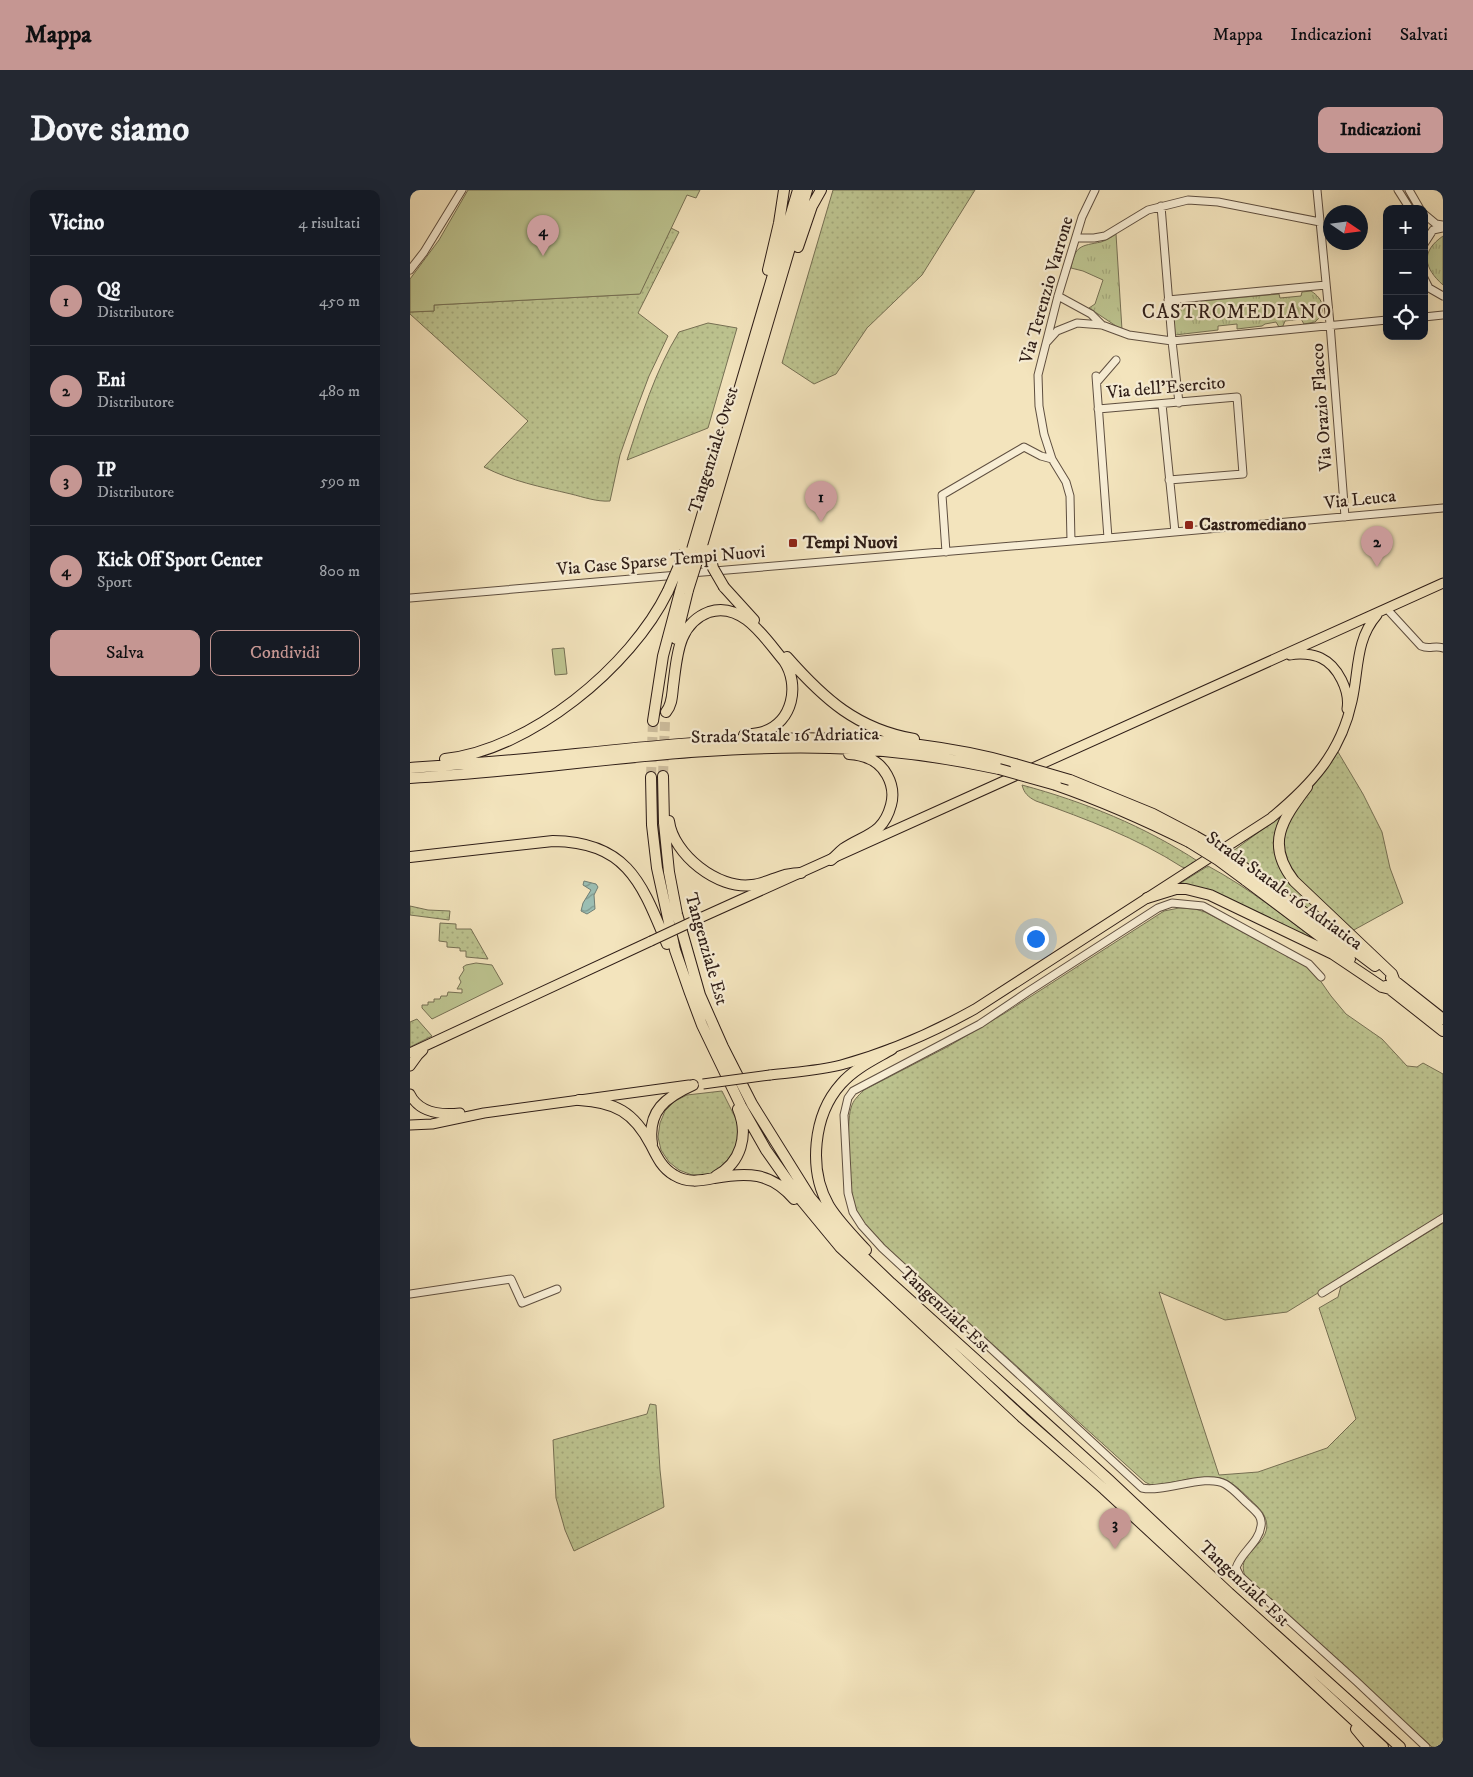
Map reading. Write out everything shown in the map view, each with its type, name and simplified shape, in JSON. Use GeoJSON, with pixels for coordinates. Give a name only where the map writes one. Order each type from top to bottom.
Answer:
{"type":"FeatureCollection","features":[{"type":"Feature","properties":{"kind":"highway"},"geometry":{"type":"LineString","coordinates":[[757,330],[760,303],[779,224],[784,190]]}},
{"type":"Feature","properties":{"kind":"highway","name":"Tangenziale Ovest"},"geometry":{"type":"LineString","coordinates":[[696,552],[716,468],[798,190]]}},
{"type":"Feature","properties":{"kind":"highway","name":"Tangenziale Ovest"},"geometry":{"type":"LineString","coordinates":[[653,721],[662,656],[731,452],[807,190]]}},
{"type":"Feature","properties":{"kind":"highway"},"geometry":{"type":"LineString","coordinates":[[781,284],[791,269],[812,206],[821,190]]}},
{"type":"Feature","properties":{"kind":"highway"},"geometry":{"type":"LineString","coordinates":[[410,763],[452,759],[468,755],[516,738],[547,720],[583,693],[628,649],[696,552],[713,568],[724,587],[812,685],[854,718],[883,731],[904,737],[989,753],[999,764]]}},
{"type":"Feature","properties":{"kind":"highway","name":"Tangenziale Ovest"},"geometry":{"type":"LineString","coordinates":[[642,747],[660,742],[764,732],[779,722],[789,707],[793,690],[791,675],[784,661],[745,618],[735,612],[718,610],[699,617],[685,630],[682,636],[675,668],[670,707],[665,717],[670,667],[684,591]]}},
{"type":"Feature","properties":{"kind":"highway","name":"Strada Statale 16 Adriatica"},"geometry":{"type":"LineString","coordinates":[[410,768],[642,747],[752,740],[826,739],[916,745],[999,764],[1093,798],[1223,852],[1247,875],[1392,986],[1443,1031]]}},
{"type":"Feature","properties":{"kind":"highway","name":"Strada Statale 16 Adriatica"},"geometry":{"type":"LineString","coordinates":[[410,778],[740,749],[829,748],[880,750],[999,764],[1015,764],[1070,780],[1145,810],[1192,839]]}},
{"type":"Feature","properties":{"kind":"highway"},"geometry":{"type":"LineString","coordinates":[[681,753],[692,756],[784,752],[834,754],[854,755],[877,762],[885,771],[892,788],[893,799],[887,818],[881,828],[843,849],[832,860]]}},
{"type":"Feature","properties":{"kind":"highway","name":"Tangenziale Est"},"geometry":{"type":"LineString","coordinates":[[801,873],[785,875],[751,886],[741,886],[706,872],[686,854],[673,836],[669,824],[667,781],[663,776],[664,823],[676,914],[700,995],[723,1048],[752,1104],[810,1197],[846,1240],[891,1283],[1400,1747]]}},
{"type":"Feature","properties":{"kind":"highway","name":"Tangenziale Est"},"geometry":{"type":"LineString","coordinates":[[650,777],[652,825],[657,868],[675,950],[690,993],[741,1106],[766,1150],[802,1201],[840,1247],[1023,1418],[1104,1489],[1383,1747]]}},
{"type":"Feature","properties":{"kind":"highway"},"geometry":{"type":"LineString","coordinates":[[1147,898],[1176,889],[1210,894],[1333,954],[1382,987],[1392,986],[1392,974],[1294,881],[1282,863],[1279,848],[1281,829],[1292,808],[1307,787]]}},
{"type":"Feature","properties":{"kind":"highway"},"geometry":{"type":"LineString","coordinates":[[410,857],[553,840],[589,845],[609,854],[629,871],[646,894],[681,981],[690,993]]}},
{"type":"Feature","properties":{"kind":"highway","name":"Strada Statale 16 Adriatica"},"geometry":{"type":"LineString","coordinates":[[1392,986],[1443,1019]]}},
{"type":"Feature","properties":{"kind":"highway"},"geometry":{"type":"LineString","coordinates":[[711,1178],[722,1173],[735,1161],[741,1146],[743,1133],[741,1117],[713,1055],[712,1044]]}},
{"type":"Feature","properties":{"kind":"highway"},"geometry":{"type":"LineString","coordinates":[[891,1283],[883,1270],[829,1206],[821,1188],[817,1169],[817,1146],[819,1127],[827,1105],[842,1084],[863,1065],[892,1049]]}},
{"type":"Feature","properties":{"kind":"highway"},"geometry":{"type":"LineString","coordinates":[[652,1148],[652,1128],[659,1109],[672,1094],[698,1084]]}},
{"type":"Feature","properties":{"kind":"highway"},"geometry":{"type":"LineString","coordinates":[[579,1100],[605,1103],[622,1110],[630,1116],[643,1130],[661,1164],[674,1175],[691,1181],[699,1181],[733,1174],[749,1174],[764,1177],[778,1184],[788,1192],[830,1240],[840,1247]]}},
{"type":"Feature","properties":{"kind":"highway"},"geometry":{"type":"LineString","coordinates":[[1284,1655],[1292,1666],[1370,1747]]}},
{"type":"Feature","properties":{"kind":"highway"},"geometry":{"type":"LineString","coordinates":[[1384,1732],[1400,1741],[1406,1747]]}},
{"type":"Feature","properties":{"kind":"main road"},"geometry":{"type":"LineString","coordinates":[[410,1053],[700,918],[1443,583]]}},
{"type":"Feature","properties":{"kind":"main road"},"geometry":{"type":"LineString","coordinates":[[410,1125],[432,1124],[484,1113],[841,1065],[892,1049],[935,1031],[975,1009],[1256,828],[1307,787],[1326,763],[1343,732],[1352,703],[1362,640],[1369,624],[1383,611]]}},
{"type":"Feature","properties":{"kind":"main road"},"geometry":{"type":"LineString","coordinates":[[1282,656],[1296,654],[1321,658],[1336,670],[1348,705],[1343,732]]}},
{"type":"Feature","properties":{"kind":"main road"},"geometry":{"type":"LineString","coordinates":[[410,1066],[418,1054],[442,1038]]}},
{"type":"Feature","properties":{"kind":"main road"},"geometry":{"type":"LineString","coordinates":[[410,1094],[422,1108],[441,1114],[484,1113]]}},
{"type":"Feature","properties":{"kind":"street"},"geometry":{"type":"LineString","coordinates":[[410,270],[424,252],[462,190]]}},
{"type":"Feature","properties":{"kind":"street","name":"Via Terenzio Varrone"},"geometry":{"type":"LineString","coordinates":[[1071,541],[1070,496],[1066,482],[1052,459],[1044,434],[1039,406],[1038,375],[1058,296],[1082,217],[1095,190]]}},
{"type":"Feature","properties":{"kind":"street","name":"Via Orazio Flacco"},"geometry":{"type":"LineString","coordinates":[[1317,190],[1330,324],[1345,518]]}},
{"type":"Feature","properties":{"kind":"street"},"geometry":{"type":"LineString","coordinates":[[1398,190],[1407,205]]}},
{"type":"Feature","properties":{"kind":"street"},"geometry":{"type":"LineString","coordinates":[[1409,190],[1418,205]]}},
{"type":"Feature","properties":{"kind":"street"},"geometry":{"type":"LineString","coordinates":[[1076,238],[1105,236],[1148,210],[1188,200],[1218,202],[1320,222]]}},
{"type":"Feature","properties":{"kind":"street"},"geometry":{"type":"LineString","coordinates":[[1161,206],[1168,300],[1179,403]]}},
{"type":"Feature","properties":{"kind":"street"},"geometry":{"type":"LineString","coordinates":[[1428,217],[1436,224],[1443,226]]}},
{"type":"Feature","properties":{"kind":"street"},"geometry":{"type":"LineString","coordinates":[[1428,238],[1433,230],[1443,226]]}},
{"type":"Feature","properties":{"kind":"street"},"geometry":{"type":"LineString","coordinates":[[1168,300],[1326,284]]}},
{"type":"Feature","properties":{"kind":"street"},"geometry":{"type":"LineString","coordinates":[[1428,285],[1443,296]]}},
{"type":"Feature","properties":{"kind":"street"},"geometry":{"type":"LineString","coordinates":[[1058,296],[1091,314],[1102,325]]}},
{"type":"Feature","properties":{"kind":"street"},"geometry":{"type":"LineString","coordinates":[[1428,317],[1443,315]]}},
{"type":"Feature","properties":{"kind":"street"},"geometry":{"type":"LineString","coordinates":[[1045,344],[1058,331],[1066,326],[1077,323],[1102,325],[1129,334],[1172,341],[1330,324],[1354,324],[1383,320]]}},
{"type":"Feature","properties":{"kind":"street"},"geometry":{"type":"LineString","coordinates":[[1108,538],[1096,379],[1116,360]]}},
{"type":"Feature","properties":{"kind":"street","name":"Via dell'Esercito"},"geometry":{"type":"LineString","coordinates":[[1098,409],[1237,397],[1243,474],[1169,480]]}},
{"type":"Feature","properties":{"kind":"street"},"geometry":{"type":"LineString","coordinates":[[1162,404],[1175,532]]}},
{"type":"Feature","properties":{"kind":"street"},"geometry":{"type":"LineString","coordinates":[[946,552],[942,495],[1024,447],[1041,456],[1052,459]]}},
{"type":"Feature","properties":{"kind":"street","name":"Via Leuca"},"geometry":{"type":"LineString","coordinates":[[946,552],[1443,508]]}},
{"type":"Feature","properties":{"kind":"street","name":"Via Case Sparse Tempi Nuovi"},"geometry":{"type":"LineString","coordinates":[[410,598],[555,584],[946,552]]}},
{"type":"Feature","properties":{"kind":"street"},"geometry":{"type":"LineString","coordinates":[[1383,611],[1421,646],[1443,648]]}},
{"type":"Feature","properties":{"kind":"street"},"geometry":{"type":"LineString","coordinates":[[1321,977],[1308,964],[1203,906],[1172,903],[1158,908],[980,1024],[853,1091],[848,1098],[844,1115],[848,1193],[852,1212],[882,1248],[1142,1488],[1152,1489],[1207,1481],[1223,1482],[1258,1514],[1262,1524],[1257,1538],[1241,1556],[1238,1563],[1236,1568],[1240,1576],[1426,1747]]}},
{"type":"Feature","properties":{"kind":"street"},"geometry":{"type":"LineString","coordinates":[[1322,1293],[1443,1218]]}},
{"type":"Feature","properties":{"kind":"street"},"geometry":{"type":"LineString","coordinates":[[410,1294],[510,1278],[522,1303],[557,1289]]}},
{"type":"Feature","properties":{"kind":"green space"},"geometry":{"type":"Polygon","coordinates":[[[468,190],[700,190],[696,198],[687,195],[640,294],[434,305],[434,311],[410,312],[410,279],[439,240],[468,190]]]}},
{"type":"Feature","properties":{"kind":"green space"},"geometry":{"type":"Polygon","coordinates":[[[833,190],[975,190],[922,275],[867,328],[836,374],[814,384],[782,363],[833,190]]]}},
{"type":"Feature","properties":{"kind":"green space"},"geometry":{"type":"Polygon","coordinates":[[[671,228],[679,232],[638,313],[668,336],[649,376],[620,455],[610,501],[590,499],[526,483],[484,467],[528,421],[410,312],[434,311],[434,305],[639,294],[671,228]]]}},
{"type":"Feature","properties":{"kind":"green space"},"geometry":{"type":"Polygon","coordinates":[[[1116,234],[1122,330],[1089,308],[1095,304],[1103,280],[1071,268],[1075,255],[1080,248],[1103,241],[1116,234]]]}},
{"type":"Feature","properties":{"kind":"green space"},"geometry":{"type":"Polygon","coordinates":[[[1443,236],[1443,285],[1432,272],[1428,263],[1428,254],[1436,242],[1443,236]]]}},
{"type":"Feature","properties":{"kind":"green space"},"geometry":{"type":"Polygon","coordinates":[[[1311,291],[1319,298],[1322,306],[1321,314],[1315,322],[1304,324],[1301,319],[1285,321],[1283,326],[1279,327],[1276,322],[1237,329],[1237,324],[1218,326],[1218,330],[1175,335],[1173,304],[1187,303],[1188,307],[1201,306],[1201,301],[1279,294],[1280,298],[1301,296],[1302,292],[1311,291]]]}},
{"type":"Feature","properties":{"kind":"green space"},"geometry":{"type":"Polygon","coordinates":[[[708,323],[737,328],[708,428],[627,460],[643,411],[670,347],[679,332],[708,323]]]}},
{"type":"Feature","properties":{"kind":"green space"},"geometry":{"type":"Polygon","coordinates":[[[564,648],[567,674],[555,675],[552,649],[564,648]]]}},
{"type":"Feature","properties":{"kind":"green space"},"geometry":{"type":"Polygon","coordinates":[[[1338,752],[1363,794],[1382,832],[1390,868],[1403,903],[1352,931],[1312,896],[1290,867],[1284,852],[1284,835],[1291,818],[1338,752]]]}},
{"type":"Feature","properties":{"kind":"green space"},"geometry":{"type":"Polygon","coordinates":[[[1022,785],[1114,816],[1157,837],[1199,862],[1186,868],[1182,867],[1129,838],[1036,801],[1027,794],[1022,785]]]}},
{"type":"Feature","properties":{"kind":"green space"},"geometry":{"type":"Polygon","coordinates":[[[1282,815],[1276,840],[1295,888],[1342,935],[1270,880],[1229,854],[1282,815]]]}},
{"type":"Feature","properties":{"kind":"green space"},"geometry":{"type":"Polygon","coordinates":[[[1208,866],[1252,893],[1322,945],[1179,884],[1208,866]]]}},
{"type":"Feature","properties":{"kind":"green space"},"geometry":{"type":"Polygon","coordinates":[[[410,906],[428,910],[450,911],[449,920],[410,915],[410,906]]]}},
{"type":"Feature","properties":{"kind":"green space"},"geometry":{"type":"Polygon","coordinates":[[[1179,908],[1205,912],[1309,967],[1346,1014],[1382,1039],[1407,1066],[1417,1067],[1423,1063],[1443,1074],[1443,1216],[1287,1312],[1225,1320],[1159,1292],[1219,1475],[1258,1472],[1327,1448],[1356,1419],[1319,1308],[1338,1297],[1341,1286],[1443,1223],[1443,1747],[1432,1747],[1245,1576],[1243,1569],[1246,1558],[1262,1540],[1267,1526],[1266,1518],[1262,1512],[1241,1491],[1228,1481],[1217,1477],[1151,1485],[1145,1482],[894,1255],[867,1227],[855,1208],[850,1174],[849,1116],[853,1103],[864,1090],[949,1046],[1005,1013],[1164,911],[1179,908]]]}},
{"type":"Feature","properties":{"kind":"green space"},"geometry":{"type":"Polygon","coordinates":[[[440,923],[456,924],[456,929],[471,929],[488,959],[466,957],[466,951],[460,951],[460,948],[447,947],[447,942],[439,941],[440,923]]]}},
{"type":"Feature","properties":{"kind":"green space"},"geometry":{"type":"Polygon","coordinates":[[[476,963],[492,965],[503,984],[432,1019],[422,1008],[422,1005],[428,1005],[428,1002],[434,1002],[434,999],[440,999],[441,996],[447,996],[448,992],[462,993],[462,989],[457,989],[461,982],[459,978],[464,970],[463,967],[476,963]]]}},
{"type":"Feature","properties":{"kind":"green space"},"geometry":{"type":"Polygon","coordinates":[[[417,1019],[432,1036],[410,1047],[410,1022],[417,1019]]]}},
{"type":"Feature","properties":{"kind":"green space"},"geometry":{"type":"Polygon","coordinates":[[[722,1091],[739,1125],[736,1151],[718,1170],[706,1175],[692,1175],[679,1170],[669,1162],[661,1150],[658,1137],[660,1123],[665,1111],[675,1101],[687,1095],[722,1091]]]}},
{"type":"Feature","properties":{"kind":"green space"},"geometry":{"type":"Polygon","coordinates":[[[650,1404],[656,1405],[664,1507],[574,1551],[565,1530],[556,1498],[553,1440],[647,1414],[650,1404]]]}},
{"type":"Feature","properties":{"kind":"water"},"geometry":{"type":"Polygon","coordinates":[[[584,881],[596,884],[598,887],[594,895],[595,909],[587,914],[581,911],[583,903],[591,890],[583,885],[584,881]]]}},
{"type":"Feature","properties":{"kind":"tunnel"},"geometry":{"type":"LineString","coordinates":[[651,777],[653,721]]}},
{"type":"Feature","properties":{"kind":"tunnel"},"geometry":{"type":"LineString","coordinates":[[663,776],[665,722]]}},
{"type":"Feature","properties":{"kind":"place","name":"Kick Off Sport Center"},"geometry":{"type":"Point","coordinates":[543,256]}},
{"type":"Feature","properties":{"kind":"place","name":"Q8"},"geometry":{"type":"Point","coordinates":[821,522]}},
{"type":"Feature","properties":{"kind":"place","name":"Castromediano"},"geometry":{"type":"Point","coordinates":[1189,525]}},
{"type":"Feature","properties":{"kind":"place","name":"Tempi Nuovi"},"geometry":{"type":"Point","coordinates":[793,543]}},
{"type":"Feature","properties":{"kind":"place","name":"Eni"},"geometry":{"type":"Point","coordinates":[1377,567]}},
{"type":"Feature","properties":{"kind":"place","name":"IP"},"geometry":{"type":"Point","coordinates":[1115,1549]}},
{"type":"Feature","properties":{"kind":"district","name":"CASTROMEDIANO"},"geometry":{"type":"Point","coordinates":[1237,312]}}]}
